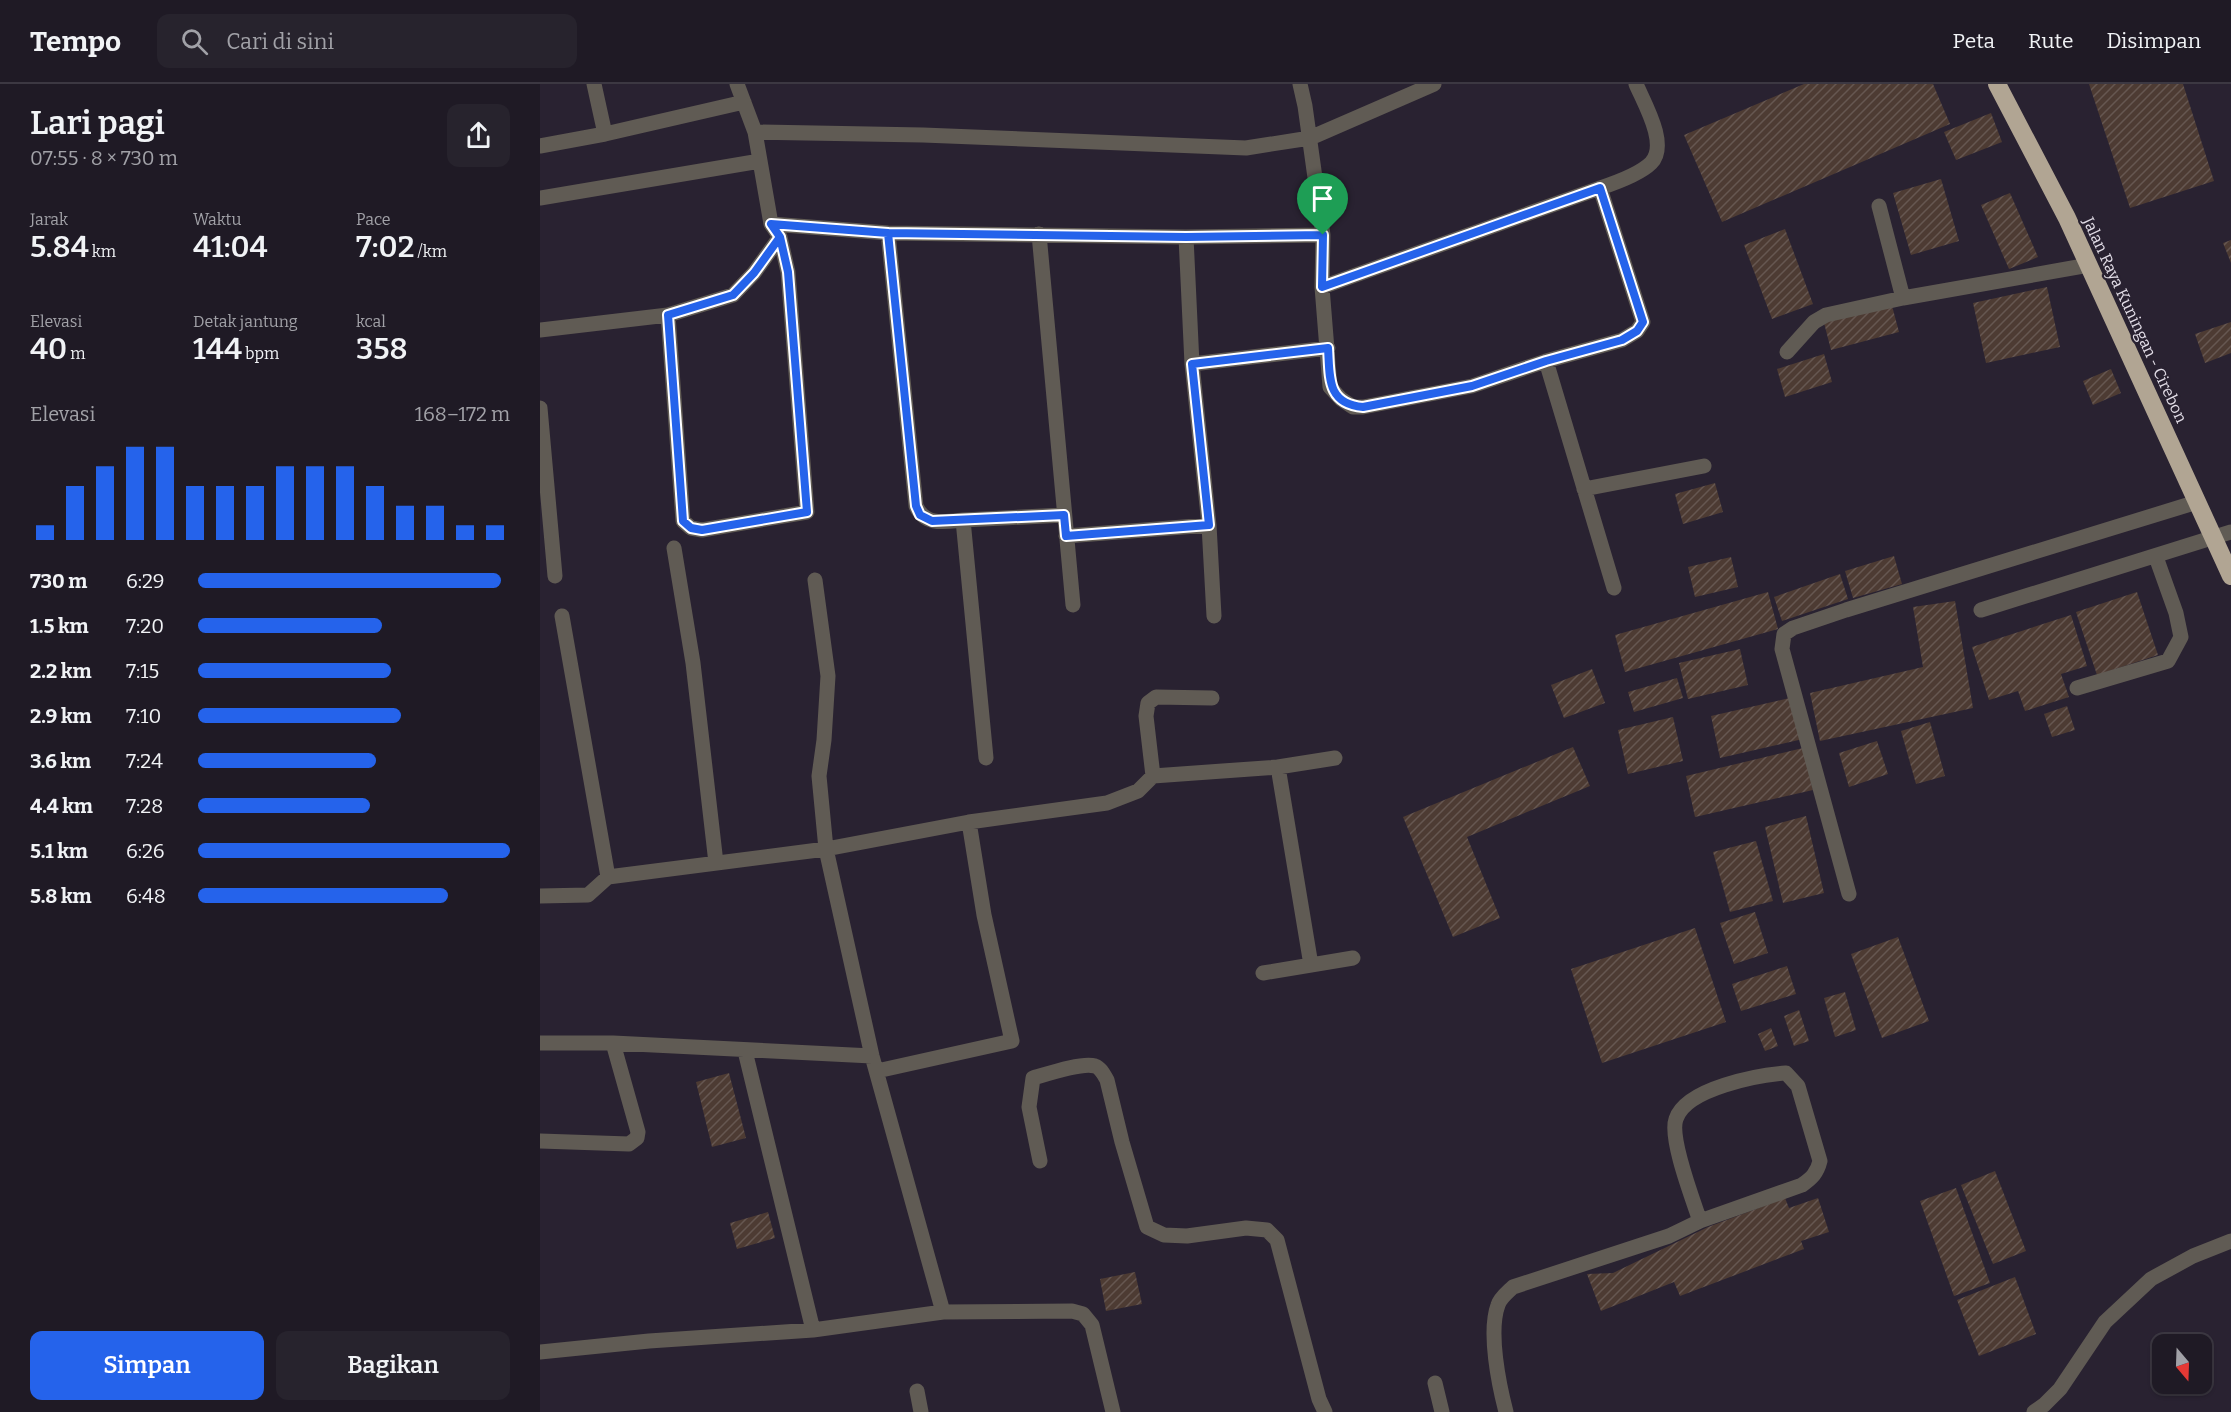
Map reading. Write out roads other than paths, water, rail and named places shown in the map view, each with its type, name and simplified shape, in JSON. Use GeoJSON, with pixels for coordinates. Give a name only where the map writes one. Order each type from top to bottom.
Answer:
{"type":"FeatureCollection","features":[{"type":"Feature","properties":{"kind":"highway","name":"Jalan Raya Kuningan - Cirebon"},"geometry":{"type":"LineString","coordinates":[[1997,84],[2067,218],[2198,502],[2223,535],[2231,576]]}},
{"type":"Feature","properties":{"kind":"street"},"geometry":{"type":"LineString","coordinates":[[594,84],[605,134]]}},
{"type":"Feature","properties":{"kind":"street"},"geometry":{"type":"LineString","coordinates":[[668,315],[685,525],[702,530],[807,512],[788,272],[780,237],[771,224],[755,132],[736,84]]}},
{"type":"Feature","properties":{"kind":"street"},"geometry":{"type":"LineString","coordinates":[[1300,84],[1323,235],[1322,287],[1330,387],[1341,399],[1353,406],[1363,407],[1472,386],[1546,361],[1622,340],[1637,331],[1643,322],[1600,188]]}},
{"type":"Feature","properties":{"kind":"street"},"geometry":{"type":"LineString","coordinates":[[755,132],[923,135],[1245,148],[1310,138],[1434,84]]}},
{"type":"Feature","properties":{"kind":"street"},"geometry":{"type":"LineString","coordinates":[[1322,287],[1600,188],[1625,178],[1651,163],[1658,152],[1658,136],[1636,84]]}},
{"type":"Feature","properties":{"kind":"street"},"geometry":{"type":"LineString","coordinates":[[540,146],[605,134],[744,102]]}},
{"type":"Feature","properties":{"kind":"street"},"geometry":{"type":"LineString","coordinates":[[540,198],[760,161]]}},
{"type":"Feature","properties":{"kind":"street"},"geometry":{"type":"LineString","coordinates":[[1879,206],[1903,298]]}},
{"type":"Feature","properties":{"kind":"street"},"geometry":{"type":"LineString","coordinates":[[771,224],[888,233],[1186,237],[1323,235]]}},
{"type":"Feature","properties":{"kind":"street"},"geometry":{"type":"LineString","coordinates":[[888,233],[916,506],[920,515],[932,521],[1064,515]]}},
{"type":"Feature","properties":{"kind":"street"},"geometry":{"type":"LineString","coordinates":[[1040,234],[1073,605]]}},
{"type":"Feature","properties":{"kind":"street"},"geometry":{"type":"LineString","coordinates":[[540,330],[668,315],[733,295],[754,273],[780,237]]}},
{"type":"Feature","properties":{"kind":"street"},"geometry":{"type":"LineString","coordinates":[[1186,237],[1192,364],[1209,525],[1214,616]]}},
{"type":"Feature","properties":{"kind":"street"},"geometry":{"type":"LineString","coordinates":[[1786,352],[1814,322],[1826,315],[1903,298],[2089,265]]}},
{"type":"Feature","properties":{"kind":"street"},"geometry":{"type":"LineString","coordinates":[[1192,364],[1328,348]]}},
{"type":"Feature","properties":{"kind":"street"},"geometry":{"type":"LineString","coordinates":[[1546,361],[1614,588]]}},
{"type":"Feature","properties":{"kind":"street"},"geometry":{"type":"LineString","coordinates":[[540,408],[555,576]]}},
{"type":"Feature","properties":{"kind":"street"},"geometry":{"type":"LineString","coordinates":[[1584,489],[1704,466]]}},
{"type":"Feature","properties":{"kind":"street"},"geometry":{"type":"LineString","coordinates":[[1849,894],[1782,649],[1784,634],[1803,624],[1846,610],[2198,502]]}},
{"type":"Feature","properties":{"kind":"street"},"geometry":{"type":"LineString","coordinates":[[963,520],[986,758]]}},
{"type":"Feature","properties":{"kind":"street"},"geometry":{"type":"LineString","coordinates":[[1066,536],[1209,525]]}},
{"type":"Feature","properties":{"kind":"street"},"geometry":{"type":"LineString","coordinates":[[1981,610],[2223,535]]}},
{"type":"Feature","properties":{"kind":"street"},"geometry":{"type":"LineString","coordinates":[[674,548],[693,663],[716,863]]}},
{"type":"Feature","properties":{"kind":"street"},"geometry":{"type":"LineString","coordinates":[[2077,688],[2168,661],[2181,637],[2176,613],[2156,557]]}},
{"type":"Feature","properties":{"kind":"street"},"geometry":{"type":"LineString","coordinates":[[816,580],[828,675],[819,776],[826,849],[875,1064],[942,1312]]}},
{"type":"Feature","properties":{"kind":"street"},"geometry":{"type":"LineString","coordinates":[[562,616],[608,877]]}},
{"type":"Feature","properties":{"kind":"street"},"geometry":{"type":"LineString","coordinates":[[1153,776],[1146,716],[1148,703],[1156,698],[1212,698]]}},
{"type":"Feature","properties":{"kind":"street"},"geometry":{"type":"LineString","coordinates":[[540,896],[588,895],[608,877],[826,849],[969,822],[1107,804],[1138,792],[1153,776],[1278,768],[1335,758]]}},
{"type":"Feature","properties":{"kind":"street"},"geometry":{"type":"LineString","coordinates":[[1278,768],[1311,965]]}},
{"type":"Feature","properties":{"kind":"street"},"geometry":{"type":"LineString","coordinates":[[540,1043],[613,1043],[745,1051],[875,1064],[1012,1041],[984,915],[969,822]]}},
{"type":"Feature","properties":{"kind":"street"},"geometry":{"type":"LineString","coordinates":[[1263,973],[1353,958]]}},
{"type":"Feature","properties":{"kind":"street"},"geometry":{"type":"LineString","coordinates":[[540,1142],[629,1144],[637,1138],[638,1132],[613,1043]]}},
{"type":"Feature","properties":{"kind":"street"},"geometry":{"type":"LineString","coordinates":[[745,1051],[813,1330]]}},
{"type":"Feature","properties":{"kind":"street"},"geometry":{"type":"LineString","coordinates":[[1040,1161],[1029,1107],[1033,1078],[1082,1066],[1094,1066],[1102,1071],[1107,1080],[1122,1142],[1147,1227],[1164,1235],[1187,1236],[1246,1228],[1267,1230],[1277,1240],[1318,1399],[1325,1412]]}},
{"type":"Feature","properties":{"kind":"street"},"geometry":{"type":"LineString","coordinates":[[1506,1412],[1498,1379],[1494,1324],[1498,1303],[1513,1287],[1669,1236],[1700,1221],[1802,1185],[1814,1177],[1820,1161],[1798,1086],[1786,1073],[1764,1075],[1710,1091],[1692,1100],[1675,1120],[1683,1168],[1700,1221]]}},
{"type":"Feature","properties":{"kind":"street"},"geometry":{"type":"LineString","coordinates":[[2034,1412],[2060,1389],[2105,1322],[2151,1279],[2193,1256],[2231,1240]]}},
{"type":"Feature","properties":{"kind":"street"},"geometry":{"type":"LineString","coordinates":[[540,1352],[649,1341],[813,1330],[942,1312],[1072,1311],[1083,1314],[1092,1324],[1113,1412]]}},
{"type":"Feature","properties":{"kind":"street"},"geometry":{"type":"LineString","coordinates":[[1435,1383],[1442,1412]]}},
{"type":"Feature","properties":{"kind":"street"},"geometry":{"type":"LineString","coordinates":[[917,1391],[921,1412]]}}]}
